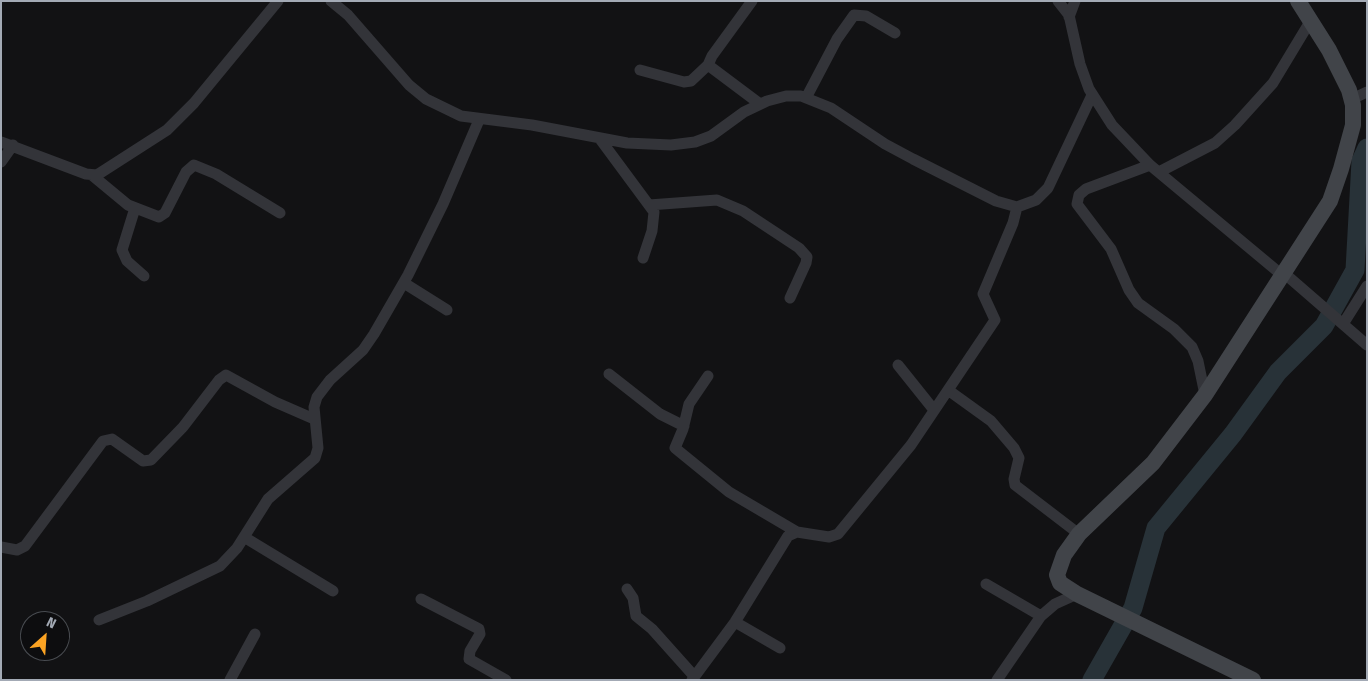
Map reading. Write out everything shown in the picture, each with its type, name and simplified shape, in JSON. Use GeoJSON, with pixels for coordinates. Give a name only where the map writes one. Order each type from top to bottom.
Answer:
{"type":"FeatureCollection","features":[{"type":"Feature","properties":{"kind":"main road"},"geometry":{"type":"LineString","coordinates":[[1252,680],[1106,610],[1060,583],[1057,575],[1064,555],[1079,534],[1153,462],[1205,395],[1319,220],[1333,192],[1353,124],[1359,95],[1298,1]]}},
{"type":"Feature","properties":{"kind":"street"},"geometry":{"type":"LineString","coordinates":[[93,176],[167,130],[194,103],[278,1]]}},
{"type":"Feature","properties":{"kind":"street"},"geometry":{"type":"LineString","coordinates":[[331,1],[348,15],[409,85],[426,99],[460,116],[479,120],[532,125],[600,139],[671,145],[695,142],[711,136],[760,104],[786,96],[806,98],[831,108],[885,144],[913,159],[996,201],[1017,207],[1036,200],[1048,188],[1092,95]]}},
{"type":"Feature","properties":{"kind":"street"},"geometry":{"type":"LineString","coordinates":[[640,70],[684,82],[691,81],[708,65],[712,56],[752,1]]}},
{"type":"Feature","properties":{"kind":"street"},"geometry":{"type":"LineString","coordinates":[[1058,1],[1067,10],[1080,64],[1092,95],[1118,133],[1155,169],[1367,345]]}},
{"type":"Feature","properties":{"kind":"street"},"geometry":{"type":"LineString","coordinates":[[1069,17],[1075,1]]}},
{"type":"Feature","properties":{"kind":"street"},"geometry":{"type":"LineString","coordinates":[[806,98],[838,39],[854,15],[866,16],[896,34]]}},
{"type":"Feature","properties":{"kind":"street"},"geometry":{"type":"LineString","coordinates":[[1205,395],[1198,361],[1192,347],[1174,329],[1138,303],[1129,290],[1111,249],[1077,204],[1079,195],[1086,189],[1155,169],[1208,148],[1235,125],[1273,84],[1311,20]]}},
{"type":"Feature","properties":{"kind":"street"},"geometry":{"type":"LineString","coordinates":[[708,65],[760,104]]}},
{"type":"Feature","properties":{"kind":"street"},"geometry":{"type":"LineString","coordinates":[[98,620],[147,601],[215,569],[233,552],[268,499],[315,458],[318,448],[314,407],[321,390],[363,350],[404,283],[443,204],[479,120]]}},
{"type":"Feature","properties":{"kind":"street"},"geometry":{"type":"LineString","coordinates":[[600,139],[654,212],[655,220],[643,258]]}},
{"type":"Feature","properties":{"kind":"street"},"geometry":{"type":"LineString","coordinates":[[1,142],[93,176],[118,198],[135,208],[161,216],[186,172],[194,165],[216,174],[280,213]]}},
{"type":"Feature","properties":{"kind":"street"},"geometry":{"type":"LineString","coordinates":[[1,162],[13,145]]}},
{"type":"Feature","properties":{"kind":"street"},"geometry":{"type":"LineString","coordinates":[[649,205],[717,200],[743,211],[799,248],[807,257],[803,272],[790,298]]}},
{"type":"Feature","properties":{"kind":"street"},"geometry":{"type":"LineString","coordinates":[[708,376],[689,404],[684,426],[674,445],[677,452],[729,492],[797,532],[830,537],[838,534],[901,458],[995,320],[983,294],[1013,223],[1017,207]]}},
{"type":"Feature","properties":{"kind":"street"},"geometry":{"type":"LineString","coordinates":[[135,208],[122,250],[128,261],[144,276]]}},
{"type":"Feature","properties":{"kind":"street"},"geometry":{"type":"LineString","coordinates":[[404,283],[447,310]]}},
{"type":"Feature","properties":{"kind":"street"},"geometry":{"type":"LineString","coordinates":[[1342,323],[1367,286]]}},
{"type":"Feature","properties":{"kind":"street"},"geometry":{"type":"LineString","coordinates":[[898,365],[934,410]]}},
{"type":"Feature","properties":{"kind":"street"},"geometry":{"type":"LineString","coordinates":[[608,374],[660,414],[684,426]]}},
{"type":"Feature","properties":{"kind":"street"},"geometry":{"type":"LineString","coordinates":[[1,547],[17,550],[25,546],[103,441],[112,439],[143,461],[151,460],[183,427],[219,380],[226,375],[275,402],[314,419]]}},
{"type":"Feature","properties":{"kind":"street"},"geometry":{"type":"LineString","coordinates":[[948,390],[991,421],[1014,448],[1018,458],[1014,479],[1015,485],[1079,534]]}},
{"type":"Feature","properties":{"kind":"street"},"geometry":{"type":"LineString","coordinates":[[627,589],[633,598],[636,616],[652,629],[693,678],[735,622],[786,540],[797,532]]}},
{"type":"Feature","properties":{"kind":"street"},"geometry":{"type":"LineString","coordinates":[[244,537],[333,591]]}},
{"type":"Feature","properties":{"kind":"street"},"geometry":{"type":"LineString","coordinates":[[986,584],[1040,616]]}},
{"type":"Feature","properties":{"kind":"street"},"geometry":{"type":"LineString","coordinates":[[997,680],[1040,616],[1055,604],[1077,594]]}},
{"type":"Feature","properties":{"kind":"street"},"geometry":{"type":"LineString","coordinates":[[421,598],[479,629],[480,634],[470,651],[469,659],[503,679]]}},
{"type":"Feature","properties":{"kind":"street"},"geometry":{"type":"LineString","coordinates":[[735,622],[780,648]]}},
{"type":"Feature","properties":{"kind":"street"},"geometry":{"type":"LineString","coordinates":[[230,680],[255,634]]}},
{"type":"Feature","properties":{"kind":"waterway"},"geometry":{"type":"LineString","coordinates":[[1092,680],[1133,608],[1156,528],[1233,434],[1278,372],[1324,326],[1355,270],[1361,161],[1367,148]]}}]}
